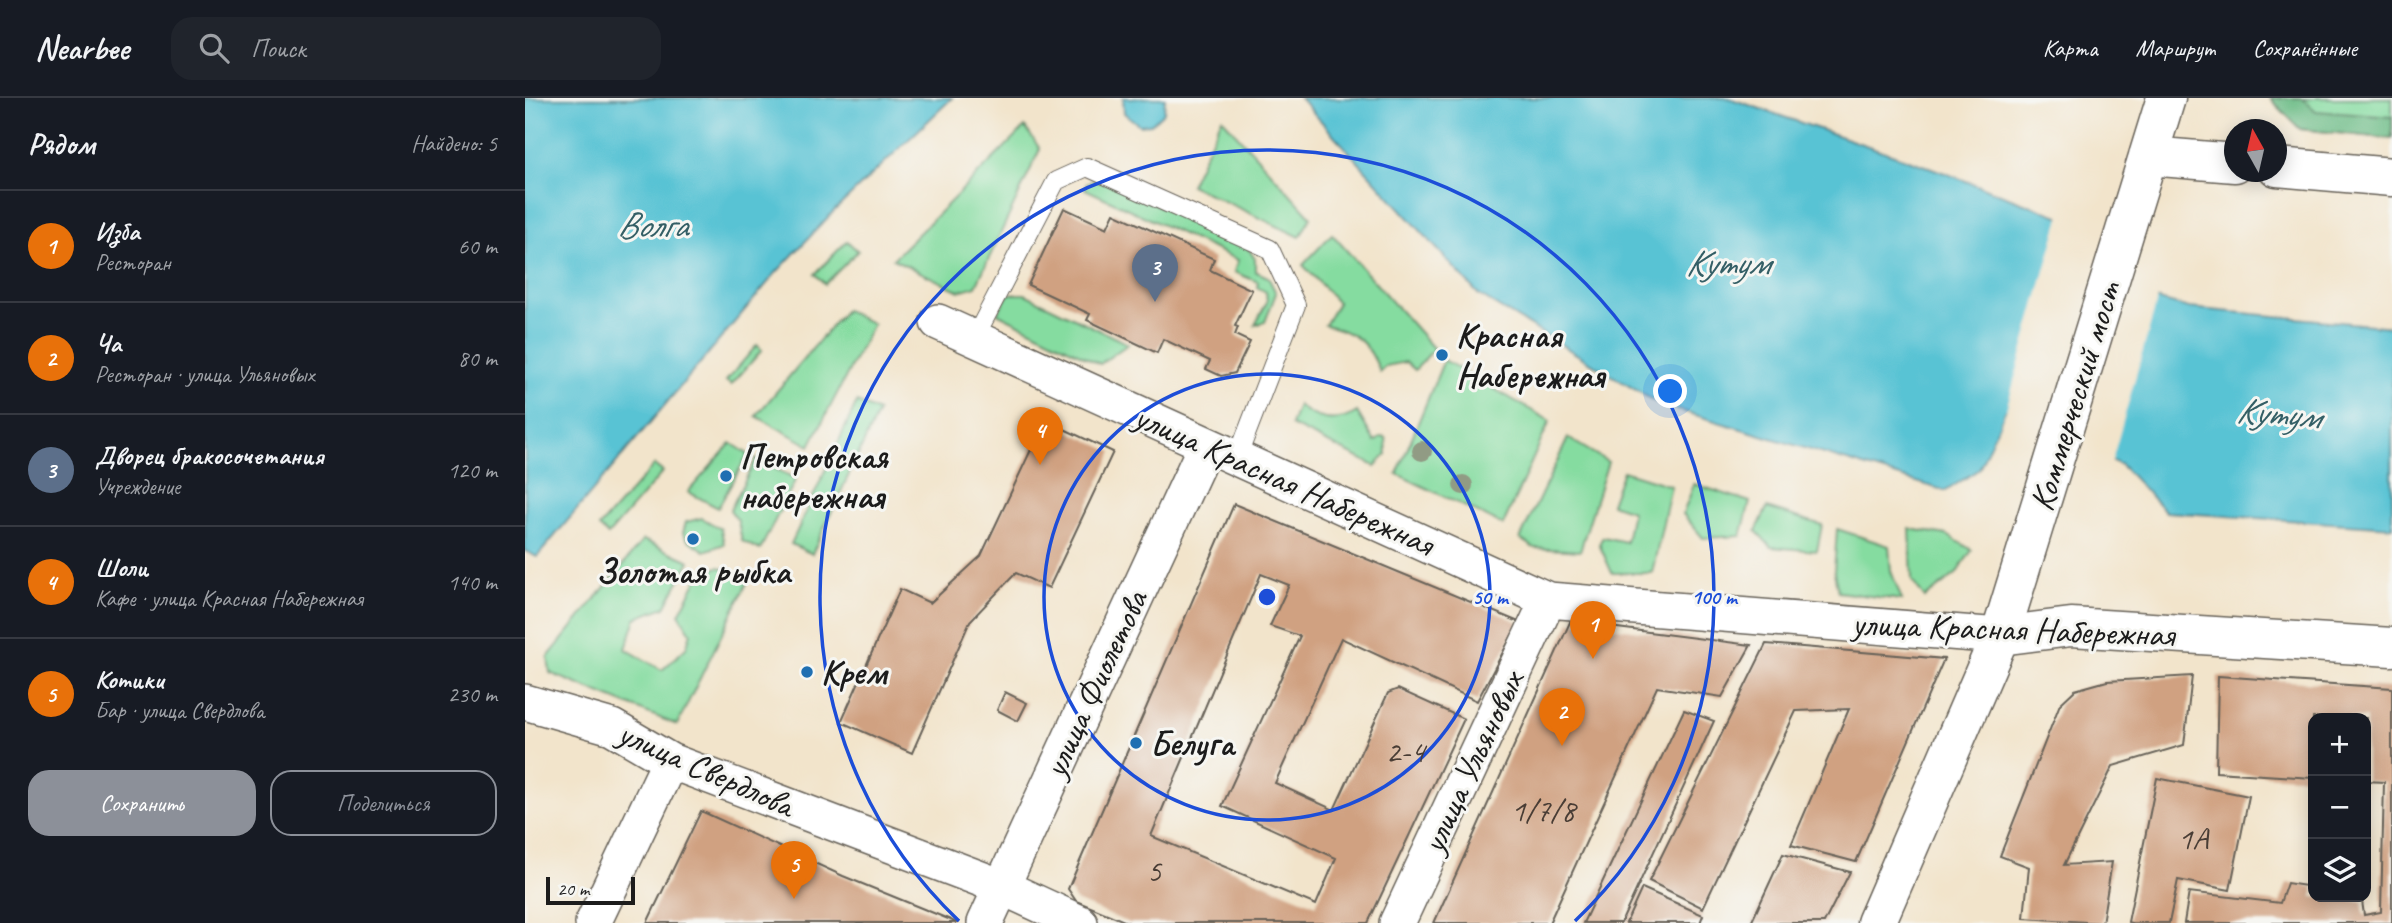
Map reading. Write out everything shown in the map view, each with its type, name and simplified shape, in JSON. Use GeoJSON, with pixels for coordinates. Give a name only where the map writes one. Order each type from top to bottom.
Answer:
{"type":"FeatureCollection","features":[{"type":"Feature","properties":{"kind":"main road","name":"Коммерческий мост"},"geometry":{"type":"LineString","coordinates":[[1876,923],[2000,636],[2165,98]]}},
{"type":"Feature","properties":{"kind":"main road"},"geometry":{"type":"LineString","coordinates":[[2148,156],[2224,162]]}},
{"type":"Feature","properties":{"kind":"main road"},"geometry":{"type":"LineString","coordinates":[[2287,168],[2392,177]]}},
{"type":"Feature","properties":{"kind":"main road","name":"улица Красная Набережная"},"geometry":{"type":"LineString","coordinates":[[2000,636],[2071,627],[2392,647]]}},
{"type":"Feature","properties":{"kind":"street","name":"улица Красная Набережная"},"geometry":{"type":"LineString","coordinates":[[938,322],[1548,600],[2000,636]]}},
{"type":"Feature","properties":{"kind":"street","name":"улица Фиолетова"},"geometry":{"type":"LineString","coordinates":[[985,923],[1221,451]]}},
{"type":"Feature","properties":{"kind":"street","name":"улица Ульяновых"},"geometry":{"type":"LineString","coordinates":[[1397,923],[1548,600]]}},
{"type":"Feature","properties":{"kind":"street","name":"улица Свердлова"},"geometry":{"type":"LineString","coordinates":[[525,701],[612,727],[670,761],[1002,887],[1080,923]]}},
{"type":"Feature","properties":{"kind":"street"},"geometry":{"type":"LineString","coordinates":[[593,923],[670,761]]}},
{"type":"Feature","properties":{"kind":"lane"},"geometry":{"type":"LineString","coordinates":[[974,339],[1056,181],[1087,167],[1270,249],[1296,305],[1221,451]]}},
{"type":"Feature","properties":{"kind":"green space"},"geometry":{"type":"Polygon","coordinates":[[[2270,98],[2392,98],[2392,139],[2300,129],[2270,98]]]}},
{"type":"Feature","properties":{"kind":"green space"},"geometry":{"type":"Polygon","coordinates":[[[2270,98],[2302,98],[2316,111],[2392,117],[2392,139],[2300,129],[2270,98]]]}},
{"type":"Feature","properties":{"kind":"green space"},"geometry":{"type":"Polygon","coordinates":[[[1222,118],[1311,217],[1300,237],[1190,185],[1222,118]]]}},
{"type":"Feature","properties":{"kind":"green space"},"geometry":{"type":"Polygon","coordinates":[[[1025,127],[1040,149],[976,286],[959,291],[893,259],[1025,127]]]}},
{"type":"Feature","properties":{"kind":"green space"},"geometry":{"type":"Polygon","coordinates":[[[1100,179],[1246,245],[1255,259],[1255,271],[1268,277],[1276,293],[1265,322],[1255,325],[1267,302],[1266,292],[1257,287],[1258,282],[1234,272],[1238,260],[1085,189],[1087,183],[1100,179]]]}},
{"type":"Feature","properties":{"kind":"green space"},"geometry":{"type":"Polygon","coordinates":[[[1332,234],[1434,349],[1415,370],[1406,362],[1386,366],[1380,372],[1371,353],[1360,340],[1345,331],[1325,325],[1338,303],[1303,265],[1332,234]]]}},
{"type":"Feature","properties":{"kind":"green space"},"geometry":{"type":"Polygon","coordinates":[[[847,241],[858,251],[825,284],[815,274],[847,241]]]}},
{"type":"Feature","properties":{"kind":"green space"},"geometry":{"type":"Polygon","coordinates":[[[1009,294],[1025,294],[1128,344],[1100,364],[997,313],[1009,294]]]}},
{"type":"Feature","properties":{"kind":"green space"},"geometry":{"type":"Polygon","coordinates":[[[845,310],[873,324],[810,446],[756,416],[845,310]]]}},
{"type":"Feature","properties":{"kind":"green space"},"geometry":{"type":"Polygon","coordinates":[[[757,345],[762,350],[731,385],[726,381],[757,345]]]}},
{"type":"Feature","properties":{"kind":"green space"},"geometry":{"type":"Polygon","coordinates":[[[1444,360],[1550,421],[1503,525],[1397,474],[1444,360]]]}},
{"type":"Feature","properties":{"kind":"green space"},"geometry":{"type":"Polygon","coordinates":[[[857,402],[878,412],[812,554],[791,544],[857,402]]]}},
{"type":"Feature","properties":{"kind":"green space"},"geometry":{"type":"Polygon","coordinates":[[[1298,405],[1311,414],[1326,419],[1342,418],[1357,412],[1375,442],[1381,437],[1386,438],[1387,454],[1375,466],[1291,425],[1298,405]]]}},
{"type":"Feature","properties":{"kind":"green space"},"geometry":{"type":"Polygon","coordinates":[[[1568,438],[1608,462],[1580,551],[1534,548],[1520,539],[1568,438]]]}},
{"type":"Feature","properties":{"kind":"green space"},"geometry":{"type":"Polygon","coordinates":[[[731,443],[748,454],[718,508],[688,492],[731,443]]]}},
{"type":"Feature","properties":{"kind":"green space"},"geometry":{"type":"Polygon","coordinates":[[[756,459],[796,479],[760,550],[742,541],[738,521],[730,510],[756,459]]]}},
{"type":"Feature","properties":{"kind":"green space"},"geometry":{"type":"Polygon","coordinates":[[[654,465],[663,472],[608,535],[599,527],[654,465]]]}},
{"type":"Feature","properties":{"kind":"green space"},"geometry":{"type":"Polygon","coordinates":[[[1623,471],[1671,486],[1652,573],[1612,573],[1599,544],[1603,537],[1626,542],[1632,511],[1611,504],[1623,471]]]}},
{"type":"Feature","properties":{"kind":"green space"},"geometry":{"type":"Polygon","coordinates":[[[1694,484],[1750,502],[1741,536],[1703,538],[1683,514],[1694,484]]]}},
{"type":"Feature","properties":{"kind":"green space"},"geometry":{"type":"Polygon","coordinates":[[[1767,508],[1822,525],[1817,551],[1771,547],[1756,531],[1767,508]]]}},
{"type":"Feature","properties":{"kind":"green space"},"geometry":{"type":"Polygon","coordinates":[[[702,518],[721,529],[724,544],[705,551],[687,539],[683,533],[686,522],[702,518]]]}},
{"type":"Feature","properties":{"kind":"green space"},"geometry":{"type":"Polygon","coordinates":[[[1837,529],[1889,546],[1891,571],[1902,600],[1838,592],[1834,572],[1837,529]]]}},
{"type":"Feature","properties":{"kind":"green space"},"geometry":{"type":"Polygon","coordinates":[[[1910,529],[1947,535],[1972,550],[1956,574],[1925,598],[1912,581],[1910,529]]]}},
{"type":"Feature","properties":{"kind":"green space"},"geometry":{"type":"Polygon","coordinates":[[[643,540],[690,561],[665,607],[636,618],[626,649],[662,670],[686,648],[691,633],[679,614],[701,572],[719,567],[750,577],[677,725],[550,673],[548,657],[643,540]]]}},
{"type":"Feature","properties":{"kind":"water","name":"Волга"},"geometry":{"type":"Polygon","coordinates":[[[525,98],[952,98],[832,213],[775,274],[537,557],[525,551],[525,98]]]}},
{"type":"Feature","properties":{"kind":"water"},"geometry":{"type":"Polygon","coordinates":[[[1123,98],[1165,98],[1164,112],[1151,124],[1139,125],[1124,113],[1123,98]]]}},
{"type":"Feature","properties":{"kind":"water","name":"Кутум"},"geometry":{"type":"Polygon","coordinates":[[[1300,98],[1729,98],[1929,167],[2114,237],[2103,285],[2189,308],[2392,327],[2392,527],[2166,512],[2121,465],[2006,410],[1979,469],[1946,491],[1659,404],[1479,295],[1300,98]]]}},
{"type":"Feature","properties":{"kind":"pier"},"geometry":{"type":"Polygon","coordinates":[[[2061,214],[2115,234],[2106,283],[2158,297],[2111,464],[2008,415],[1978,474],[2006,410],[2061,214]]]}},
{"type":"Feature","properties":{"kind":"building"},"geometry":{"type":"Polygon","coordinates":[[[1064,208],[1107,228],[1114,213],[1214,259],[1210,270],[1252,290],[1235,326],[1238,327],[1235,335],[1250,342],[1235,373],[1221,376],[1206,369],[1210,361],[1163,339],[1157,353],[1087,320],[1090,314],[1028,285],[1064,208]]]}},
{"type":"Feature","properties":{"kind":"building"},"geometry":{"type":"Polygon","coordinates":[[[1045,420],[1113,452],[1049,588],[1016,573],[970,621],[912,753],[841,722],[900,589],[930,603],[981,556],[1045,420]]]}},
{"type":"Feature","properties":{"kind":"building"},"geometry":{"type":"Polygon","coordinates":[[[1234,504],[1519,622],[1477,701],[1341,638],[1275,783],[1334,810],[1388,693],[1398,689],[1464,719],[1368,923],[1129,923],[1076,901],[1068,889],[1234,504]],[[1261,574],[1151,836],[1316,905],[1336,858],[1222,806],[1300,636],[1270,626],[1289,585],[1261,574]]]}},
{"type":"Feature","properties":{"kind":"building"},"geometry":{"type":"Polygon","coordinates":[[[1570,622],[1751,645],[1722,697],[1657,687],[1549,923],[1434,923],[1570,622]]]}},
{"type":"Feature","properties":{"kind":"building"},"geometry":{"type":"Polygon","coordinates":[[[1766,644],[1944,659],[1856,862],[1791,845],[1849,709],[1796,711],[1703,908],[1649,881],[1766,644]]]}},
{"type":"Feature","properties":{"kind":"building"},"geometry":{"type":"Polygon","coordinates":[[[2192,676],[2184,745],[2113,766],[2064,865],[2112,862],[2102,923],[2024,918],[2029,867],[2000,856],[2060,704],[2075,690],[2107,681],[2192,676]]]}},
{"type":"Feature","properties":{"kind":"building"},"geometry":{"type":"Polygon","coordinates":[[[2218,676],[2392,688],[2392,923],[2184,923],[2189,892],[2280,903],[2287,883],[2308,886],[2308,902],[2362,902],[2364,915],[2381,912],[2384,782],[2371,781],[2371,713],[2308,713],[2308,778],[2216,772],[2218,676]]]}},
{"type":"Feature","properties":{"kind":"building"},"geometry":{"type":"Polygon","coordinates":[[[1005,692],[1027,703],[1018,721],[997,710],[1005,692]]]}},
{"type":"Feature","properties":{"kind":"building"},"geometry":{"type":"Polygon","coordinates":[[[1684,710],[1714,721],[1621,923],[1583,923],[1684,710]]]}},
{"type":"Feature","properties":{"kind":"building"},"geometry":{"type":"Polygon","coordinates":[[[2157,778],[2249,796],[2230,890],[2178,880],[2169,923],[2131,923],[2128,922],[2157,778]]]}},
{"type":"Feature","properties":{"kind":"building"},"geometry":{"type":"Polygon","coordinates":[[[701,811],[843,876],[958,923],[647,923],[701,811]]]}},
{"type":"Feature","properties":{"kind":"building"},"geometry":{"type":"Polygon","coordinates":[[[1783,854],[1850,872],[1824,923],[1751,923],[1783,854]]]}},
{"type":"Feature","properties":{"kind":"building"},"geometry":{"type":"Polygon","coordinates":[[[1642,888],[1703,915],[1700,923],[1626,923],[1642,888]]]}},
{"type":"Feature","properties":{"kind":"place","name":"Дворец бракосочетания"},"geometry":{"type":"Point","coordinates":[1155,302]}},
{"type":"Feature","properties":{"kind":"place","name":"Красная Набережная"},"geometry":{"type":"Point","coordinates":[1442,355]}},
{"type":"Feature","properties":{"kind":"place","name":"Шоли"},"geometry":{"type":"Point","coordinates":[1040,465]}},
{"type":"Feature","properties":{"kind":"place","name":"Петровская набережная"},"geometry":{"type":"Point","coordinates":[726,476]}},
{"type":"Feature","properties":{"kind":"place","name":"Золотая рыбка"},"geometry":{"type":"Point","coordinates":[693,539]}},
{"type":"Feature","properties":{"kind":"place","name":"Изба"},"geometry":{"type":"Point","coordinates":[1593,659]}},
{"type":"Feature","properties":{"kind":"place","name":"Крем"},"geometry":{"type":"Point","coordinates":[807,672]}},
{"type":"Feature","properties":{"kind":"place","name":"Белуга"},"geometry":{"type":"Point","coordinates":[1136,743]}},
{"type":"Feature","properties":{"kind":"place","name":"Ча"},"geometry":{"type":"Point","coordinates":[1562,746]}},
{"type":"Feature","properties":{"kind":"place","name":"Котики"},"geometry":{"type":"Point","coordinates":[794,899]}}]}
